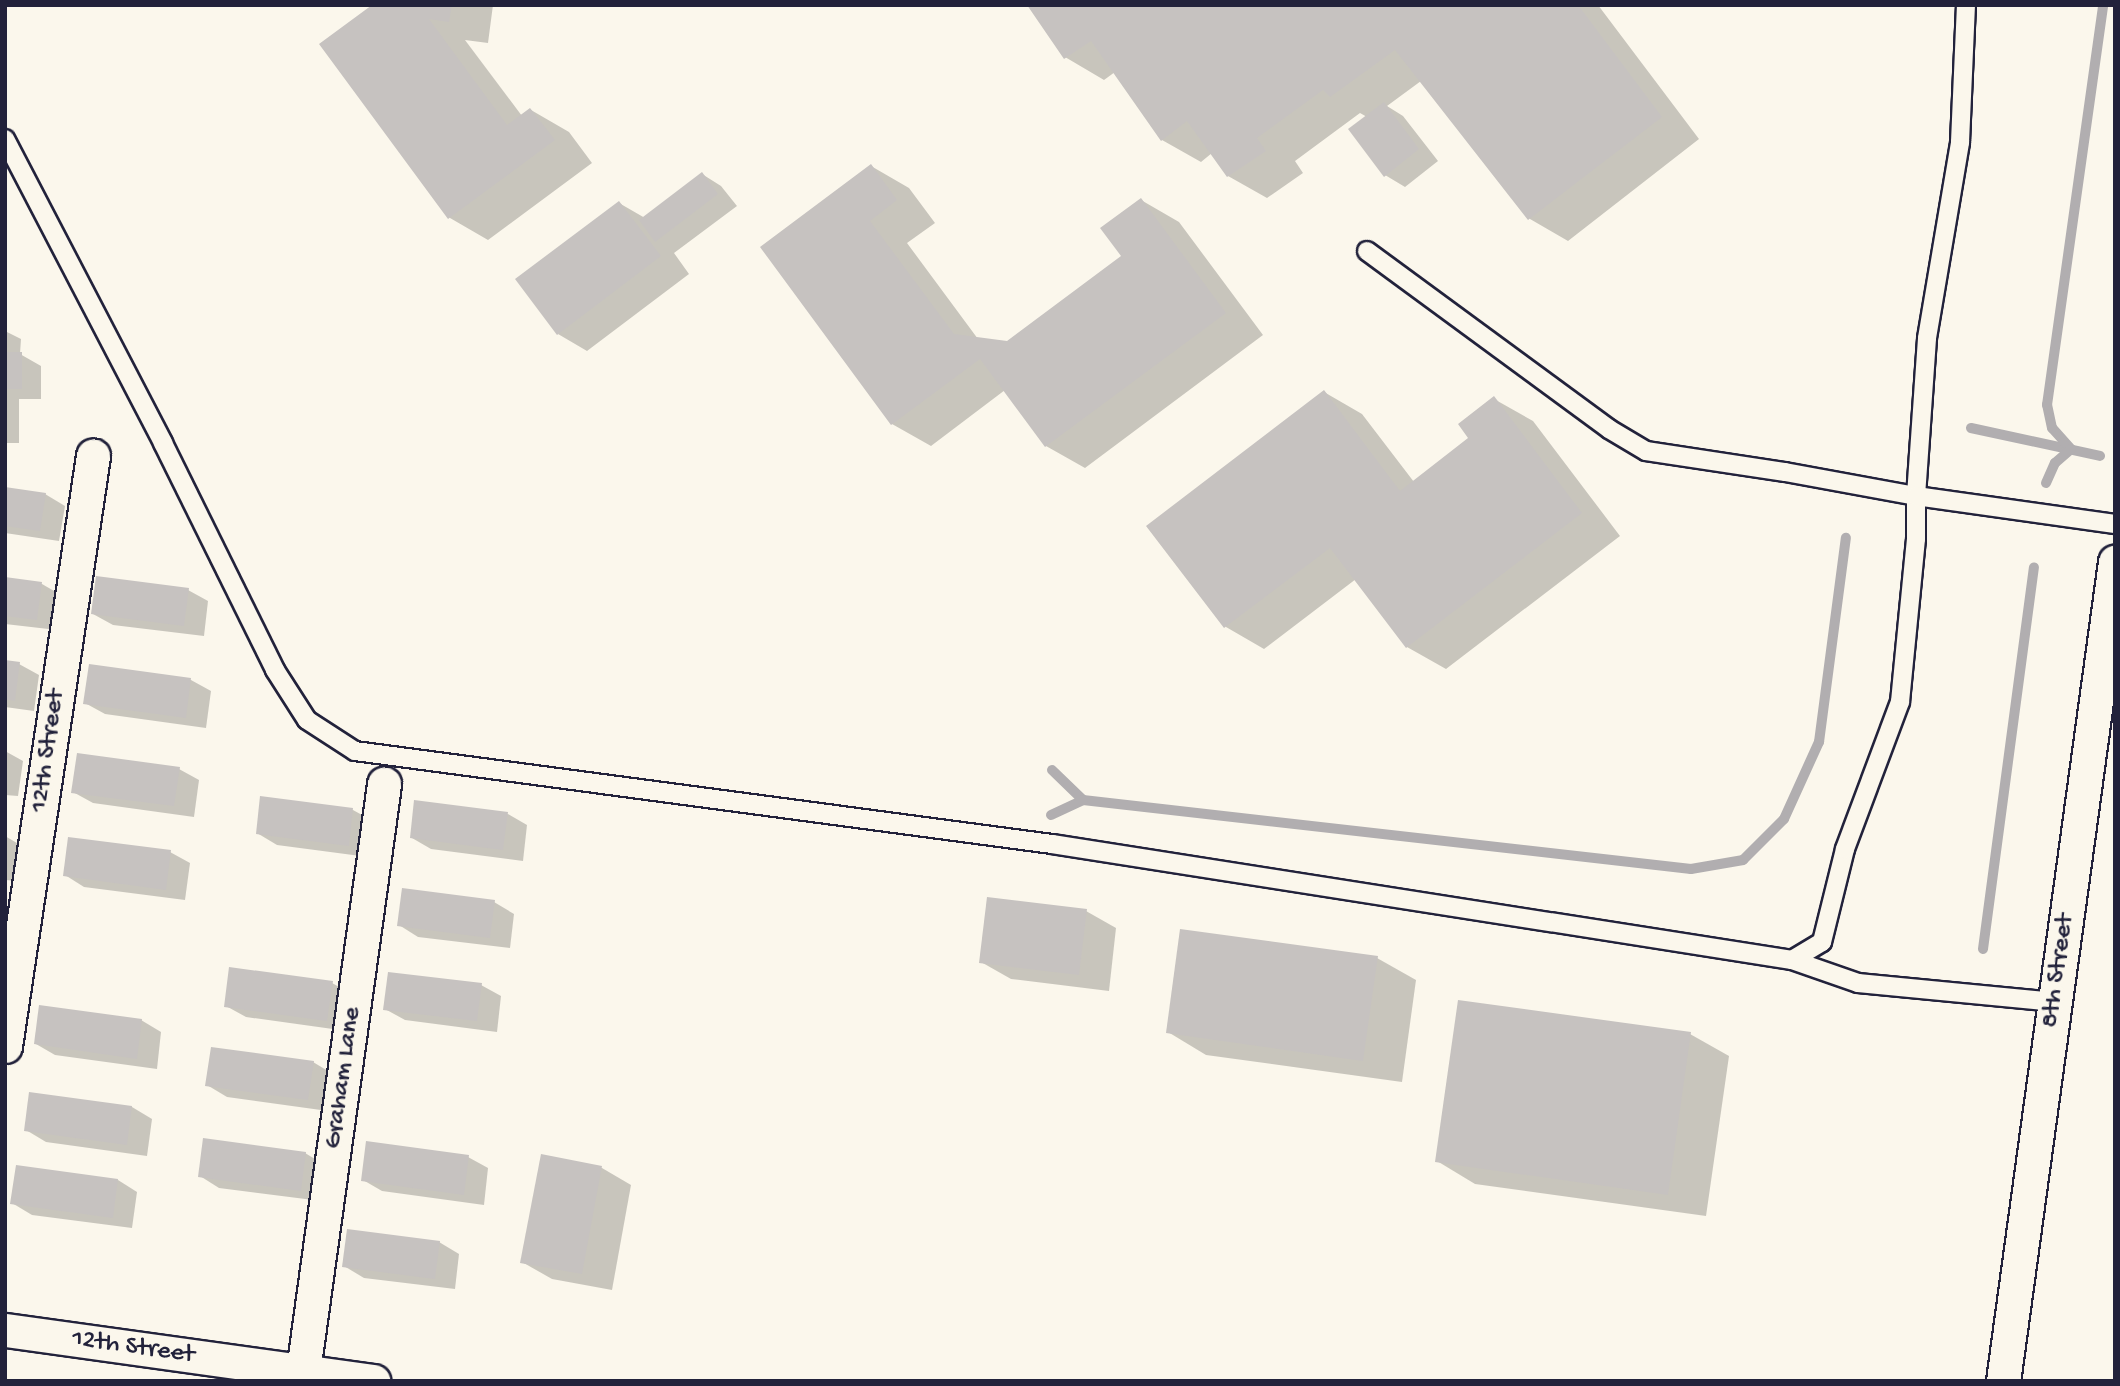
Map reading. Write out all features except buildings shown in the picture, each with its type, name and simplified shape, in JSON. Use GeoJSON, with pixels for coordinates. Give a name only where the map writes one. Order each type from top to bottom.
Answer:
{"type":"FeatureCollection","features":[{"type":"Feature","properties":{"kind":"street","name":"12th Street"},"geometry":{"type":"LineString","coordinates":[[5,1046],[93,456]]}},
{"type":"Feature","properties":{"kind":"street","name":"8th Street"},"geometry":{"type":"LineString","coordinates":[[2003,1381],[2115,562]]}},
{"type":"Feature","properties":{"kind":"street","name":"Graham Lane"},"geometry":{"type":"LineString","coordinates":[[303,1371],[384,784]]}},
{"type":"Feature","properties":{"kind":"street","name":"12th Street"},"geometry":{"type":"LineString","coordinates":[[5,1330],[373,1381]]}},
{"type":"Feature","properties":{"kind":"lane"},"geometry":{"type":"LineString","coordinates":[[1791,960],[1822,942],[1845,849],[1900,702],[1916,539],[1916,496],[1927,338],[1960,142],[1966,5]]}},
{"type":"Feature","properties":{"kind":"lane"},"geometry":{"type":"LineString","coordinates":[[5,139],[163,443],[275,670],[307,720],[355,751],[1052,844],[1791,960],[1858,984],[2055,1002]]}},
{"type":"Feature","properties":{"kind":"lane"},"geometry":{"type":"LineString","coordinates":[[1367,251],[1609,429],[1646,451],[1785,472],[1916,496],[2115,524]]}},
{"type":"Feature","properties":{"kind":"waterway"},"geometry":{"type":"LineString","coordinates":[[2071,449],[2052,428],[2047,405],[2103,5]]}},
{"type":"Feature","properties":{"kind":"waterway"},"geometry":{"type":"LineString","coordinates":[[1971,428],[2100,456]]}},
{"type":"Feature","properties":{"kind":"waterway"},"geometry":{"type":"LineString","coordinates":[[2046,483],[2055,463],[2071,449]]}},
{"type":"Feature","properties":{"kind":"waterway"},"geometry":{"type":"LineString","coordinates":[[1052,770],[1083,800],[1691,869],[1743,860],[1784,819],[1819,742],[1846,538]]}},
{"type":"Feature","properties":{"kind":"waterway"},"geometry":{"type":"LineString","coordinates":[[1983,949],[2034,567]]}},
{"type":"Feature","properties":{"kind":"waterway"},"geometry":{"type":"LineString","coordinates":[[1051,815],[1083,800]]}}]}
